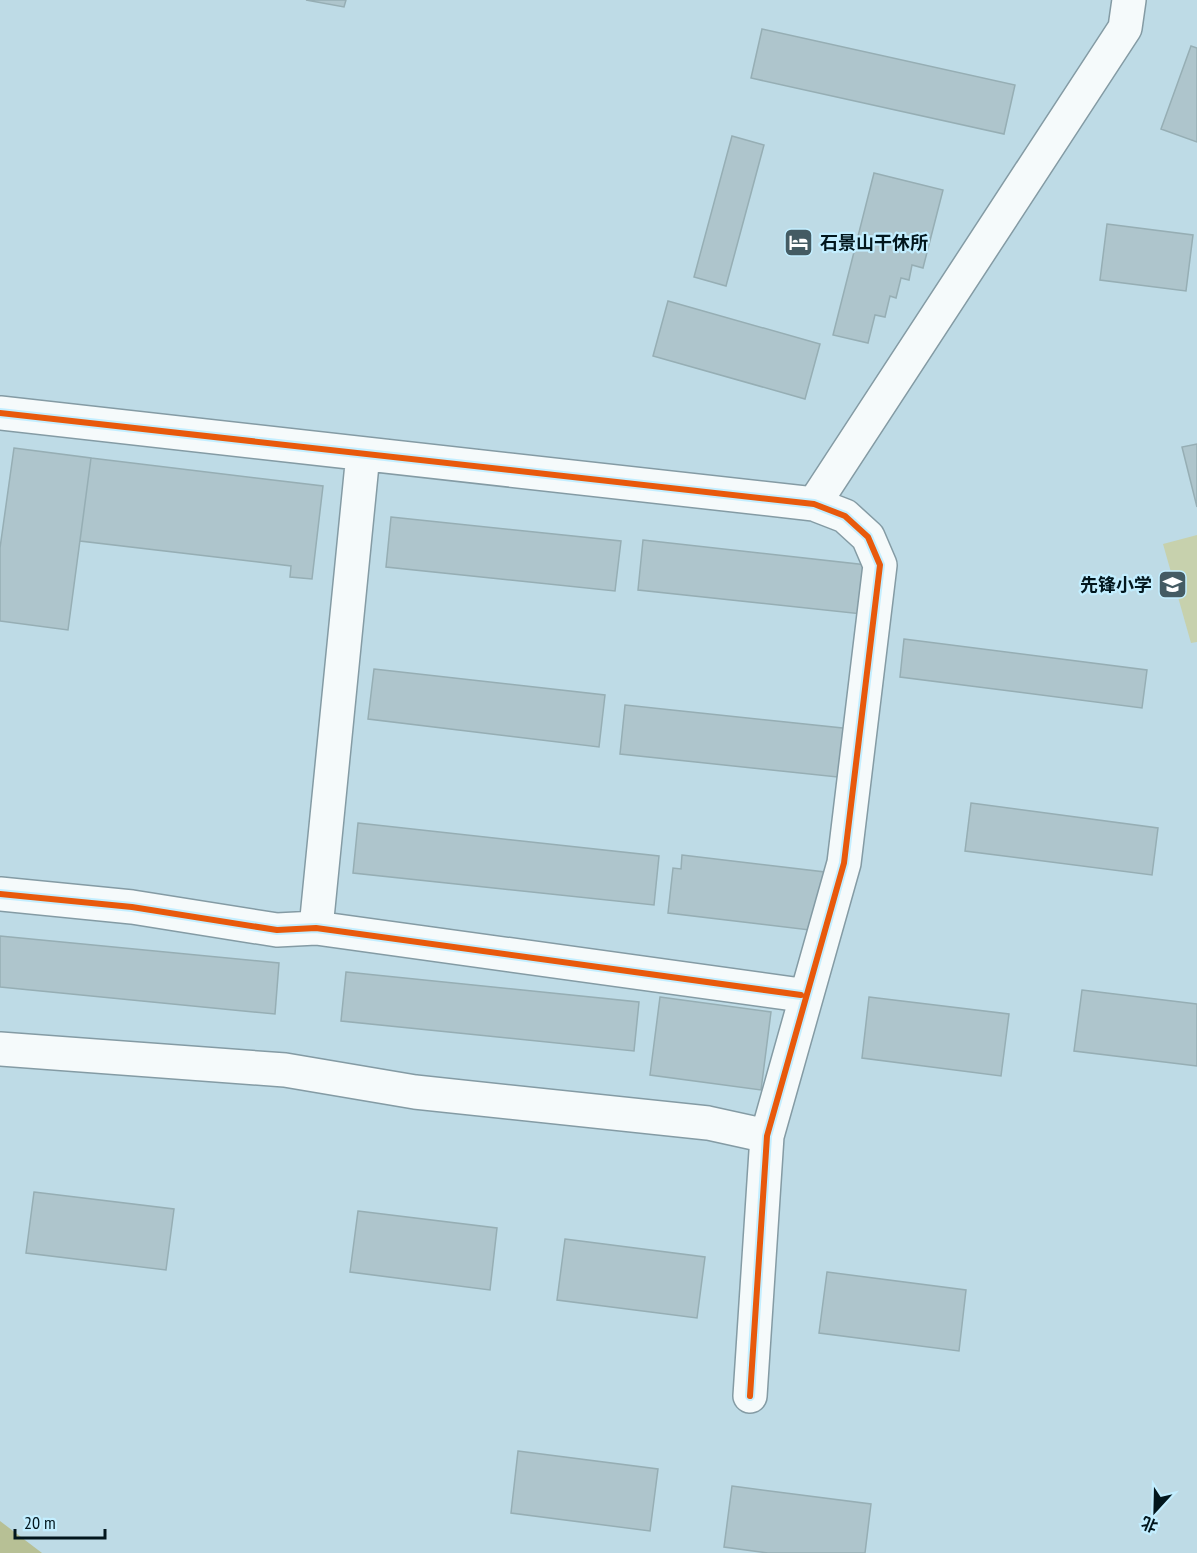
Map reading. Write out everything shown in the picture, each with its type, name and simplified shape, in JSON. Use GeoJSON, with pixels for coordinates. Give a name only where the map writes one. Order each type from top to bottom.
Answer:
{"type":"FeatureCollection","features":[{"type":"Feature","properties":{"kind":"street"},"geometry":{"type":"LineString","coordinates":[[814,504],[1125,28],[1129,0]]}},
{"type":"Feature","properties":{"kind":"street"},"geometry":{"type":"LineString","coordinates":[[0,413],[814,504],[845,516],[868,537],[880,565],[844,863],[767,1136],[750,1396]]}},
{"type":"Feature","properties":{"kind":"street"},"geometry":{"type":"LineString","coordinates":[[315,928],[363,454]]}},
{"type":"Feature","properties":{"kind":"street"},"geometry":{"type":"LineString","coordinates":[[0,894],[132,907],[277,930],[315,928],[801,995]]}},
{"type":"Feature","properties":{"kind":"street"},"geometry":{"type":"LineString","coordinates":[[0,1049],[285,1070],[415,1092],[708,1123],[767,1136]]}},
{"type":"Feature","properties":{"kind":"green space"},"geometry":{"type":"Polygon","coordinates":[[[1197,535],[1197,642],[1191,643],[1163,544],[1197,535]]]}},
{"type":"Feature","properties":{"kind":"green space"},"geometry":{"type":"Polygon","coordinates":[[[0,1521],[42,1553],[0,1553],[0,1521]]]}},
{"type":"Feature","properties":{"kind":"building"},"geometry":{"type":"Polygon","coordinates":[[[306,0],[346,0],[344,7],[306,0]]]}},
{"type":"Feature","properties":{"kind":"building"},"geometry":{"type":"Polygon","coordinates":[[[762,29],[1015,85],[1004,134],[751,78],[762,29]]]}},
{"type":"Feature","properties":{"kind":"building"},"geometry":{"type":"Polygon","coordinates":[[[1191,46],[1197,48],[1197,142],[1161,129],[1191,46]]]}},
{"type":"Feature","properties":{"kind":"building"},"geometry":{"type":"Polygon","coordinates":[[[732,136],[764,145],[726,286],[694,277],[732,136]]]}},
{"type":"Feature","properties":{"kind":"building"},"geometry":{"type":"Polygon","coordinates":[[[874,173],[943,190],[923,268],[912,265],[909,280],[901,278],[896,298],[890,296],[885,317],[875,315],[868,343],[833,335],[874,173]]]}},
{"type":"Feature","properties":{"kind":"building"},"geometry":{"type":"Polygon","coordinates":[[[1107,224],[1193,235],[1186,291],[1100,280],[1107,224]]]}},
{"type":"Feature","properties":{"kind":"building"},"geometry":{"type":"Polygon","coordinates":[[[668,301],[820,344],[805,399],[653,356],[668,301]]]}},
{"type":"Feature","properties":{"kind":"building"},"geometry":{"type":"Polygon","coordinates":[[[1197,444],[1197,507],[1182,447],[1197,444]]]}},
{"type":"Feature","properties":{"kind":"building"},"geometry":{"type":"Polygon","coordinates":[[[14,448],[91,458],[68,630],[0,621],[0,548],[14,448]]]}},
{"type":"Feature","properties":{"kind":"building"},"geometry":{"type":"Polygon","coordinates":[[[91,458],[323,486],[312,579],[290,577],[291,566],[80,541],[91,458]]]}},
{"type":"Feature","properties":{"kind":"building"},"geometry":{"type":"Polygon","coordinates":[[[391,517],[621,541],[615,591],[386,567],[391,517]]]}},
{"type":"Feature","properties":{"kind":"building"},"geometry":{"type":"Polygon","coordinates":[[[643,540],[867,565],[862,614],[638,590],[643,540]]]}},
{"type":"Feature","properties":{"kind":"building"},"geometry":{"type":"Polygon","coordinates":[[[904,639],[1147,670],[1142,708],[900,677],[904,639]]]}},
{"type":"Feature","properties":{"kind":"building"},"geometry":{"type":"Polygon","coordinates":[[[374,669],[605,695],[599,747],[368,719],[374,669]]]}},
{"type":"Feature","properties":{"kind":"building"},"geometry":{"type":"Polygon","coordinates":[[[625,705],[852,729],[847,778],[620,754],[625,705]]]}},
{"type":"Feature","properties":{"kind":"building"},"geometry":{"type":"Polygon","coordinates":[[[971,803],[1158,828],[1152,875],[965,851],[971,803]]]}},
{"type":"Feature","properties":{"kind":"building"},"geometry":{"type":"Polygon","coordinates":[[[358,823],[659,856],[654,905],[353,873],[358,823]]]}},
{"type":"Feature","properties":{"kind":"building"},"geometry":{"type":"Polygon","coordinates":[[[682,855],[825,872],[818,931],[668,913],[673,868],[681,869],[682,855]]]}},
{"type":"Feature","properties":{"kind":"building"},"geometry":{"type":"Polygon","coordinates":[[[0,936],[279,963],[275,1014],[0,987],[0,936]]]}},
{"type":"Feature","properties":{"kind":"building"},"geometry":{"type":"Polygon","coordinates":[[[346,972],[639,1002],[634,1051],[341,1021],[346,972]]]}},
{"type":"Feature","properties":{"kind":"building"},"geometry":{"type":"Polygon","coordinates":[[[1082,990],[1197,1004],[1197,1066],[1074,1051],[1082,990]]]}},
{"type":"Feature","properties":{"kind":"building"},"geometry":{"type":"Polygon","coordinates":[[[660,997],[771,1012],[761,1090],[650,1075],[660,997]]]}},
{"type":"Feature","properties":{"kind":"building"},"geometry":{"type":"Polygon","coordinates":[[[869,997],[1009,1014],[1001,1076],[862,1058],[869,997]]]}},
{"type":"Feature","properties":{"kind":"building"},"geometry":{"type":"Polygon","coordinates":[[[34,1192],[174,1209],[166,1270],[26,1253],[34,1192]]]}},
{"type":"Feature","properties":{"kind":"building"},"geometry":{"type":"Polygon","coordinates":[[[358,1211],[497,1228],[490,1290],[350,1272],[358,1211]]]}},
{"type":"Feature","properties":{"kind":"building"},"geometry":{"type":"Polygon","coordinates":[[[565,1239],[705,1257],[697,1318],[557,1300],[565,1239]]]}},
{"type":"Feature","properties":{"kind":"building"},"geometry":{"type":"Polygon","coordinates":[[[827,1272],[966,1290],[959,1351],[819,1333],[827,1272]]]}},
{"type":"Feature","properties":{"kind":"building"},"geometry":{"type":"Polygon","coordinates":[[[518,1451],[658,1469],[650,1531],[511,1513],[518,1451]]]}},
{"type":"Feature","properties":{"kind":"building"},"geometry":{"type":"Polygon","coordinates":[[[732,1486],[871,1504],[865,1553],[768,1553],[724,1547],[732,1486]]]}},
{"type":"Feature","properties":{"kind":"cycle path"},"geometry":{"type":"LineString","coordinates":[[0,413],[814,504],[845,516],[868,537],[880,565],[844,863],[767,1136],[750,1396]]}},
{"type":"Feature","properties":{"kind":"cycle path"},"geometry":{"type":"LineString","coordinates":[[0,894],[132,907],[277,930],[316,928],[801,995]]}},
{"type":"Feature","properties":{"kind":"place","name":"石景山干休所"},"geometry":{"type":"Point","coordinates":[799,243]}},
{"type":"Feature","properties":{"kind":"place","name":"先锋小学"},"geometry":{"type":"Point","coordinates":[1173,585]}}]}
